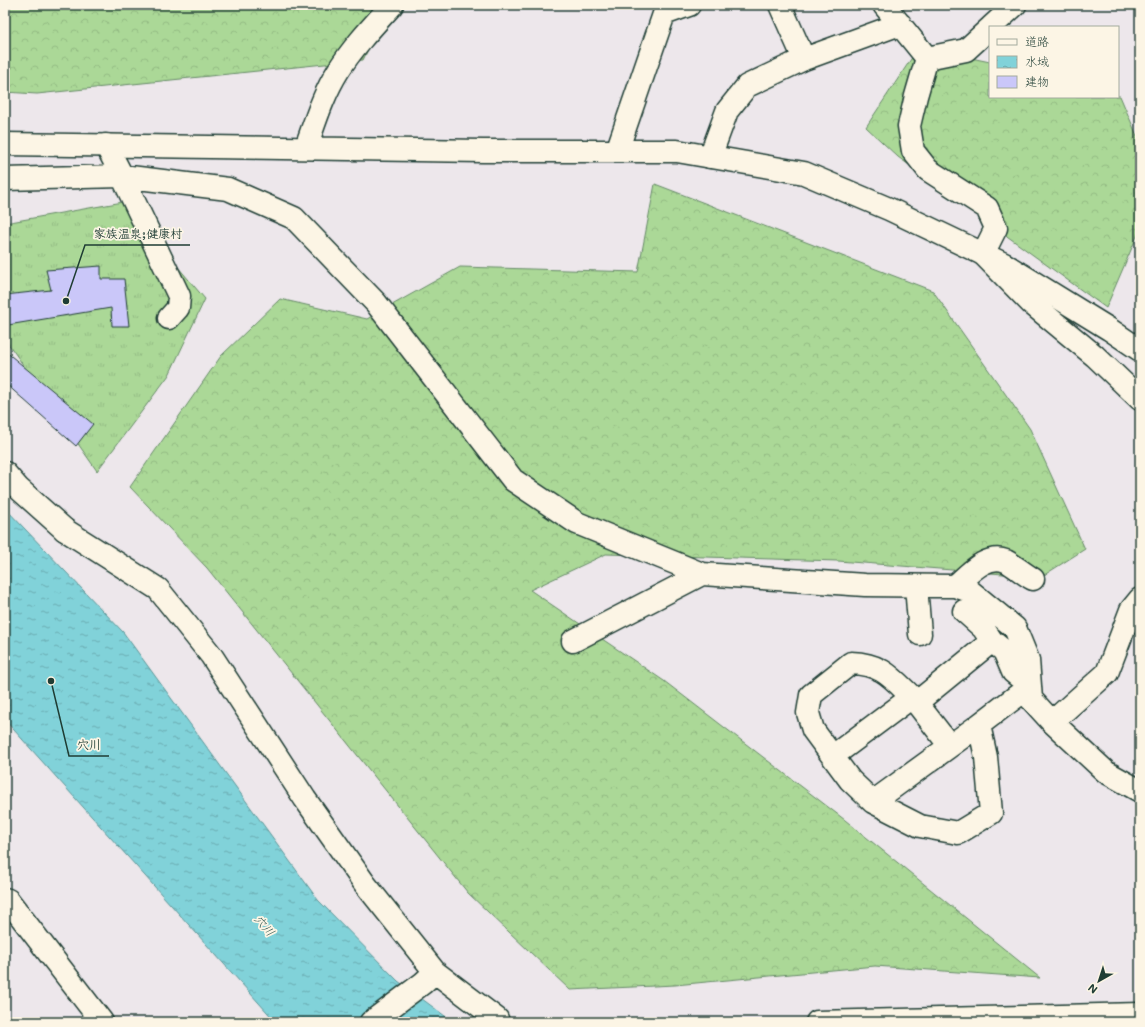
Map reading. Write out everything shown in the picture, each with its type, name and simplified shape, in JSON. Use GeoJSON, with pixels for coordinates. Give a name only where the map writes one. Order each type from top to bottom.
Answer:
{"type":"FeatureCollection","features":[{"type":"Feature","properties":{"kind":"street"},"geometry":{"type":"LineString","coordinates":[[306,148],[324,98],[338,72],[364,36],[392,5]]}},
{"type":"Feature","properties":{"kind":"street"},"geometry":{"type":"LineString","coordinates":[[617,151],[665,9],[689,5]]}},
{"type":"Feature","properties":{"kind":"street"},"geometry":{"type":"LineString","coordinates":[[780,5],[804,59]]}},
{"type":"Feature","properties":{"kind":"street"},"geometry":{"type":"LineString","coordinates":[[991,26],[1015,5]]}},
{"type":"Feature","properties":{"kind":"street"},"geometry":{"type":"LineString","coordinates":[[710,156],[727,111],[747,86],[897,13],[927,58],[909,126],[913,151],[928,170],[987,208],[996,228],[983,254]]}},
{"type":"Feature","properties":{"kind":"street"},"geometry":{"type":"LineString","coordinates":[[927,58],[966,50],[989,28]]}},
{"type":"Feature","properties":{"kind":"street"},"geometry":{"type":"LineString","coordinates":[[5,144],[482,151],[677,151],[804,173],[889,209],[1004,264],[1140,350]]}},
{"type":"Feature","properties":{"kind":"street"},"geometry":{"type":"LineString","coordinates":[[106,145],[179,296],[178,308],[169,318]]}},
{"type":"Feature","properties":{"kind":"street"},"geometry":{"type":"LineString","coordinates":[[5,179],[122,176],[228,189],[294,218],[376,303],[513,480],[577,523],[702,574],[865,585],[955,586],[970,591],[1015,628],[1028,660],[1031,700],[1052,722],[1106,772],[1140,791]]}},
{"type":"Feature","properties":{"kind":"street"},"geometry":{"type":"LineString","coordinates":[[983,254],[1031,303],[1095,356],[1140,399]]}},
{"type":"Feature","properties":{"kind":"street"},"geometry":{"type":"LineString","coordinates":[[5,473],[18,488],[65,530],[158,589],[210,655],[305,799],[429,977],[497,1019],[498,1022]]}},
{"type":"Feature","properties":{"kind":"street"},"geometry":{"type":"LineString","coordinates":[[955,586],[976,567],[990,560],[1005,561],[1033,579]]}},
{"type":"Feature","properties":{"kind":"street"},"geometry":{"type":"LineString","coordinates":[[574,641],[702,574]]}},
{"type":"Feature","properties":{"kind":"street"},"geometry":{"type":"LineString","coordinates":[[916,586],[920,634]]}},
{"type":"Feature","properties":{"kind":"street"},"geometry":{"type":"LineString","coordinates":[[1052,722],[1107,673],[1131,610],[1140,599]]}},
{"type":"Feature","properties":{"kind":"street"},"geometry":{"type":"LineString","coordinates":[[964,611],[983,628],[992,641],[1004,651],[1013,672],[1030,686]]}},
{"type":"Feature","properties":{"kind":"street"},"geometry":{"type":"LineString","coordinates":[[832,756],[914,700],[992,641]]}},
{"type":"Feature","properties":{"kind":"street"},"geometry":{"type":"LineString","coordinates":[[950,746],[914,700],[886,672],[864,664],[851,663],[811,695],[808,713],[813,730],[850,780],[874,802],[920,826],[958,833],[991,813],[986,757],[979,725]]}},
{"type":"Feature","properties":{"kind":"street"},"geometry":{"type":"LineString","coordinates":[[874,802],[1030,686]]}},
{"type":"Feature","properties":{"kind":"street"},"geometry":{"type":"LineString","coordinates":[[5,899],[8,900],[102,1022]]}},
{"type":"Feature","properties":{"kind":"street"},"geometry":{"type":"LineString","coordinates":[[371,1022],[429,977]]}},
{"type":"Feature","properties":{"kind":"street"},"geometry":{"type":"LineString","coordinates":[[817,1022],[1140,1014]]}},
{"type":"Feature","properties":{"kind":"green space"},"geometry":{"type":"Polygon","coordinates":[[[5,5],[390,5],[363,60],[37,94],[5,92],[5,5]]]}},
{"type":"Feature","properties":{"kind":"green space"},"geometry":{"type":"Polygon","coordinates":[[[919,47],[989,62],[989,98],[1119,98],[1120,96],[1140,143],[1140,229],[1106,308],[898,157],[866,127],[919,47]]]}},
{"type":"Feature","properties":{"kind":"green space"},"geometry":{"type":"Polygon","coordinates":[[[655,184],[933,291],[1030,429],[1085,549],[1041,577],[838,561],[606,554],[530,590],[664,681],[845,820],[1040,978],[875,966],[675,985],[570,990],[468,893],[207,568],[130,487],[221,356],[280,299],[367,319],[460,267],[638,272],[655,184]]]}},
{"type":"Feature","properties":{"kind":"green space"},"geometry":{"type":"Polygon","coordinates":[[[123,202],[205,299],[169,375],[97,471],[5,339],[5,223],[123,202]]]}},
{"type":"Feature","properties":{"kind":"water"},"geometry":{"type":"Polygon","coordinates":[[[5,508],[123,632],[318,900],[398,981],[453,1022],[276,1022],[5,720],[5,508]]]}},
{"type":"Feature","properties":{"kind":"building"},"geometry":{"type":"Polygon","coordinates":[[[101,266],[101,279],[124,279],[129,326],[112,326],[111,308],[8,325],[5,295],[51,290],[46,270],[101,266]]]}},
{"type":"Feature","properties":{"kind":"building"},"geometry":{"type":"Polygon","coordinates":[[[5,351],[93,424],[76,446],[5,383],[5,351]]]}},
{"type":"Feature","properties":{"kind":"place","name":"家族温泉;健康村"},"geometry":{"type":"Point","coordinates":[66,301]}},
{"type":"Feature","properties":{"kind":"place","name":"穴川"},"geometry":{"type":"Point","coordinates":[51,681]}}]}
